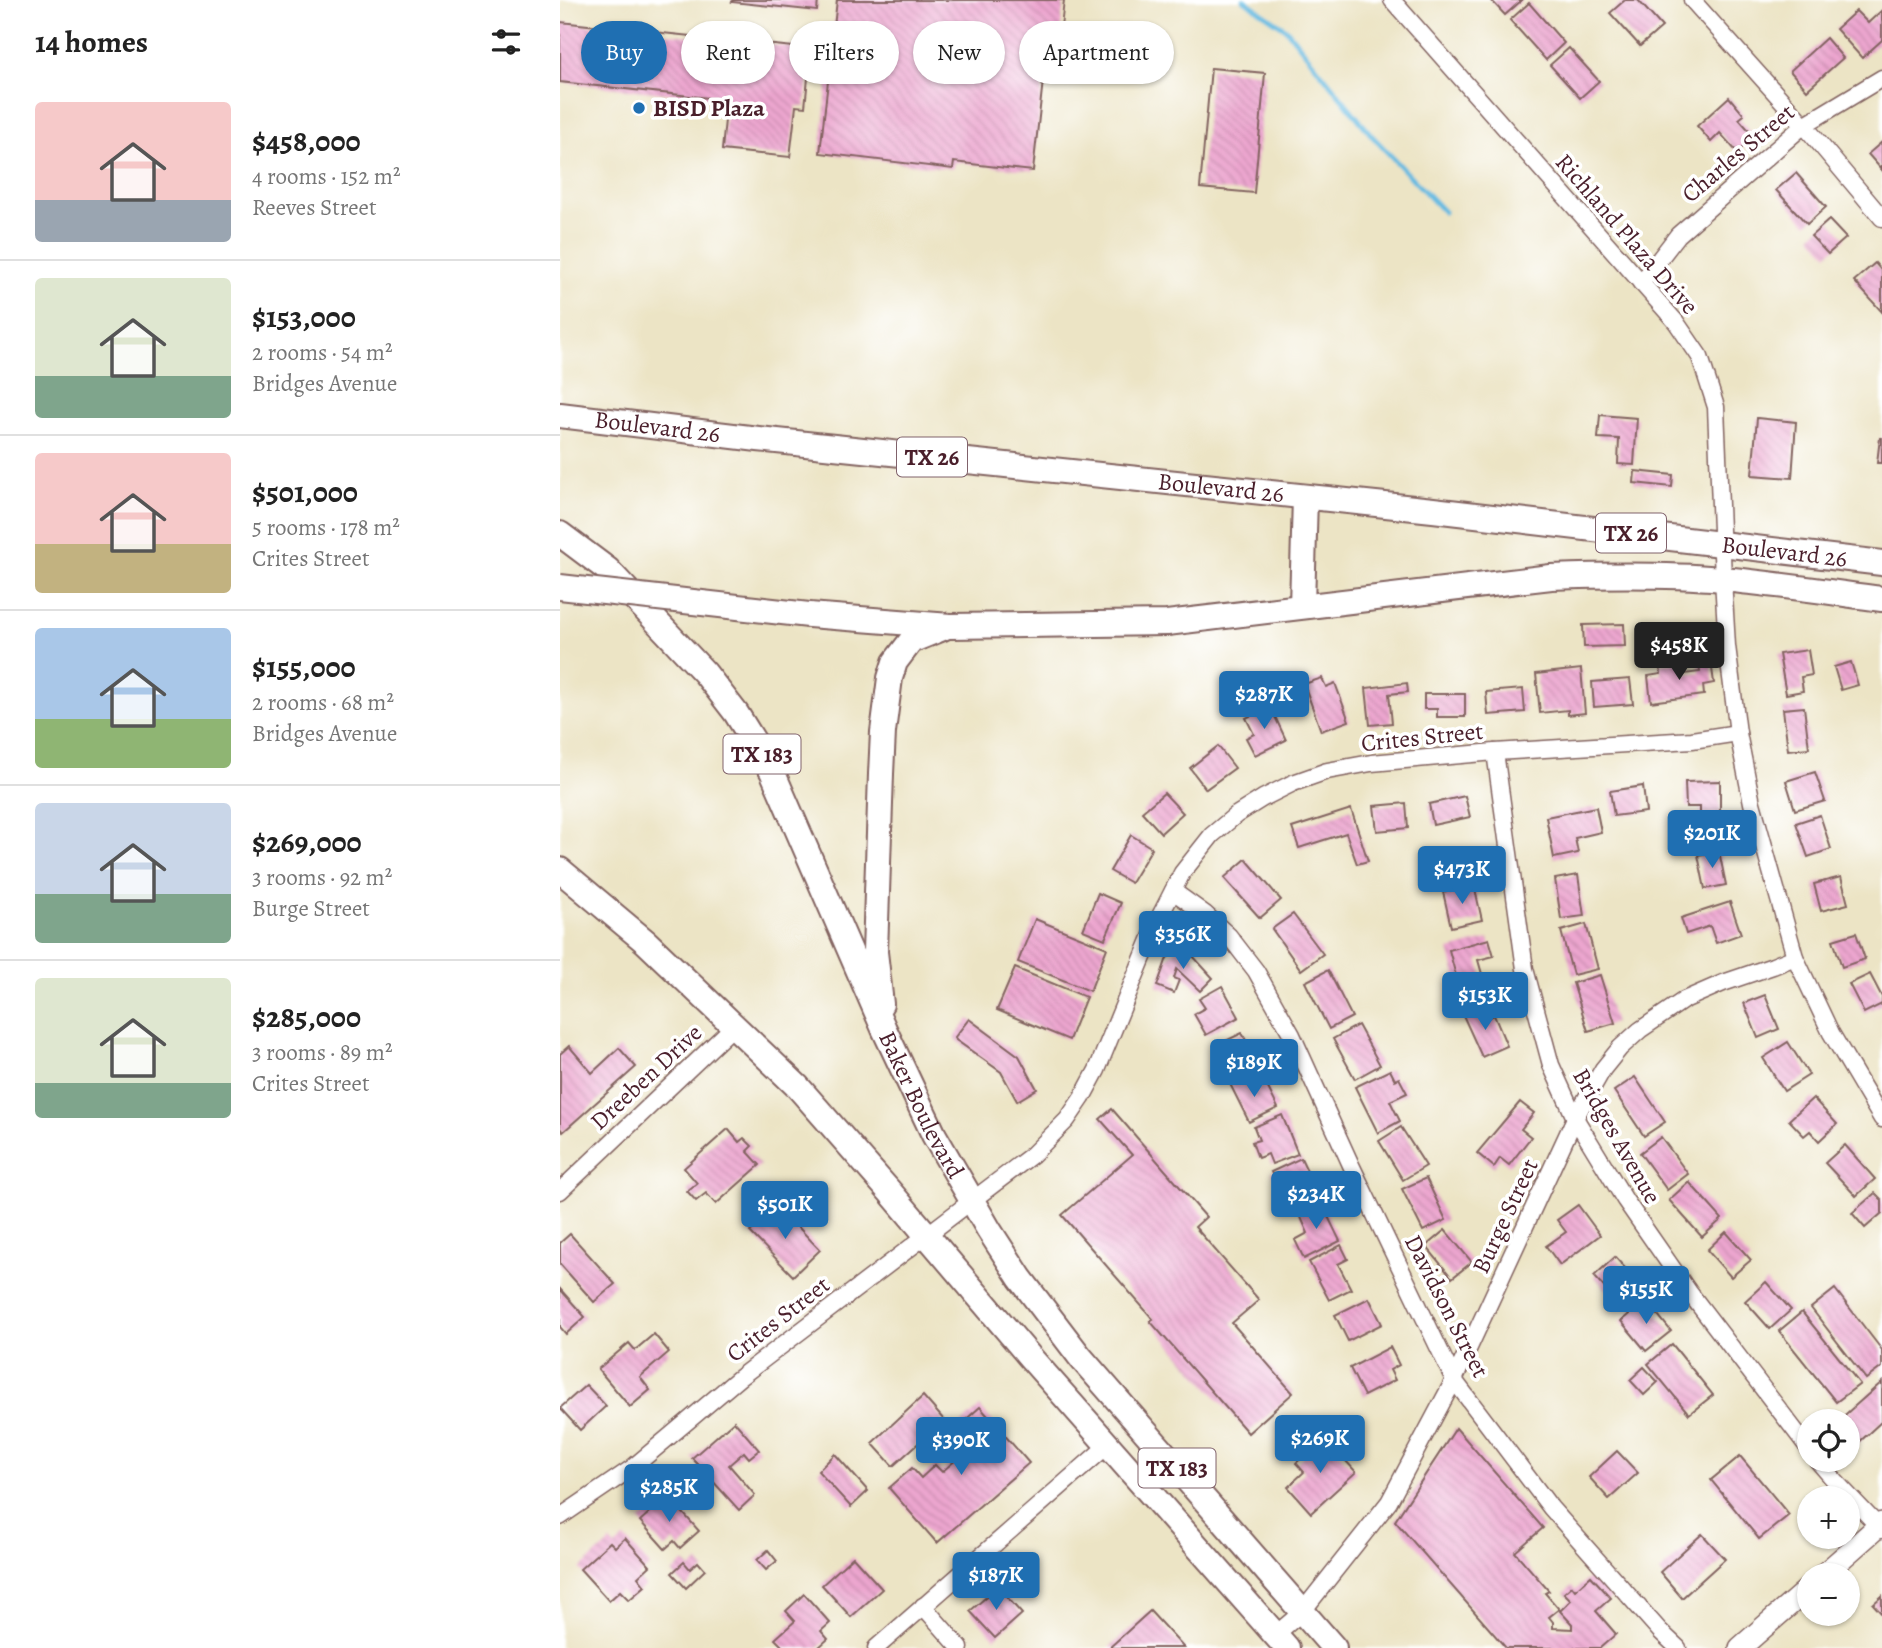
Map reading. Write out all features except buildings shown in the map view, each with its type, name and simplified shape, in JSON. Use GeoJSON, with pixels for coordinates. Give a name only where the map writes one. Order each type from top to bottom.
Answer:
{"type":"FeatureCollection","features":[{"type":"Feature","properties":{"kind":"main road","name":"Boulevard 26"},"geometry":{"type":"LineString","coordinates":[[560,415],[758,439],[1433,510],[1882,563]]}},
{"type":"Feature","properties":{"kind":"main road"},"geometry":{"type":"LineString","coordinates":[[1302,607],[1305,497]]}},
{"type":"Feature","properties":{"kind":"main road","name":"Baker Boulevard"},"geometry":{"type":"LineString","coordinates":[[560,534],[608,570],[705,673],[736,713],[781,790],[884,1029],[934,1135],[1020,1278],[1081,1359],[1334,1648]]}},
{"type":"Feature","properties":{"kind":"main road","name":"Boulevard 26"},"geometry":{"type":"LineString","coordinates":[[560,587],[809,615],[950,626],[1167,623],[1551,577],[1669,576],[1723,579],[1882,599]]}},
{"type":"Feature","properties":{"kind":"main road"},"geometry":{"type":"LineString","coordinates":[[884,1029],[875,952],[881,763],[890,678],[895,662],[911,641],[950,626]]}},
{"type":"Feature","properties":{"kind":"main road","name":"TX 183"},"geometry":{"type":"LineString","coordinates":[[560,870],[646,942],[798,1087],[1281,1642]]}},
{"type":"Feature","properties":{"kind":"main road"},"geometry":{"type":"LineString","coordinates":[[1838,1563],[1881,1527]]}},
{"type":"Feature","properties":{"kind":"main road"},"geometry":{"type":"LineString","coordinates":[[1740,1648],[1797,1598]]}},
{"type":"Feature","properties":{"kind":"street","name":"Richland Plaza Drive"},"geometry":{"type":"LineString","coordinates":[[1392,0],[1676,322],[1700,357],[1716,407],[1727,646],[1738,733],[1752,803],[1795,957],[1831,1033],[1882,1119]]}},
{"type":"Feature","properties":{"kind":"street"},"geometry":{"type":"LineString","coordinates":[[1692,0],[1804,125],[1882,218]]}},
{"type":"Feature","properties":{"kind":"street","name":"Charles Street"},"geometry":{"type":"LineString","coordinates":[[1641,283],[1678,235],[1804,125],[1882,78]]}},
{"type":"Feature","properties":{"kind":"street","name":"Crites Street"},"geometry":{"type":"LineString","coordinates":[[560,1517],[632,1468],[739,1378],[1032,1155],[1067,1120],[1097,1070],[1159,918],[1182,873],[1212,835],[1236,815],[1293,783],[1327,771],[1371,763],[1495,752],[1692,740],[1738,733]]}},
{"type":"Feature","properties":{"kind":"street","name":"Bridges Avenue"},"geometry":{"type":"LineString","coordinates":[[1495,752],[1525,969],[1550,1065],[1575,1118],[1625,1200],[1689,1292],[1797,1433]]}},
{"type":"Feature","properties":{"kind":"street","name":"Davidson Street"},"geometry":{"type":"LineString","coordinates":[[1173,891],[1205,914],[1229,936],[1256,971],[1292,1035],[1454,1380],[1551,1508],[1678,1648]]}},
{"type":"Feature","properties":{"kind":"street","name":"Burge Street"},"geometry":{"type":"LineString","coordinates":[[1281,1642],[1389,1502],[1454,1380],[1575,1118],[1603,1069],[1620,1048],[1640,1030],[1684,1000],[1795,957]]}},
{"type":"Feature","properties":{"kind":"street","name":"Dreeben Drive"},"geometry":{"type":"LineString","coordinates":[[560,1191],[734,1026]]}},
{"type":"Feature","properties":{"kind":"street"},"geometry":{"type":"LineString","coordinates":[[876,1648],[1108,1445]]}},
{"type":"Feature","properties":{"kind":"street"},"geometry":{"type":"LineString","coordinates":[[1827,1472],[1881,1527]]}},
{"type":"Feature","properties":{"kind":"street"},"geometry":{"type":"LineString","coordinates":[[923,1606],[960,1648]]}},
{"type":"Feature","properties":{"kind":"waterway"},"geometry":{"type":"LineString","coordinates":[[1244,0],[1286,29],[1373,137],[1444,212]]}},
{"type":"Feature","properties":{"kind":"place","name":"BISD Plaza"},"geometry":{"type":"Point","coordinates":[639,108]}}]}
